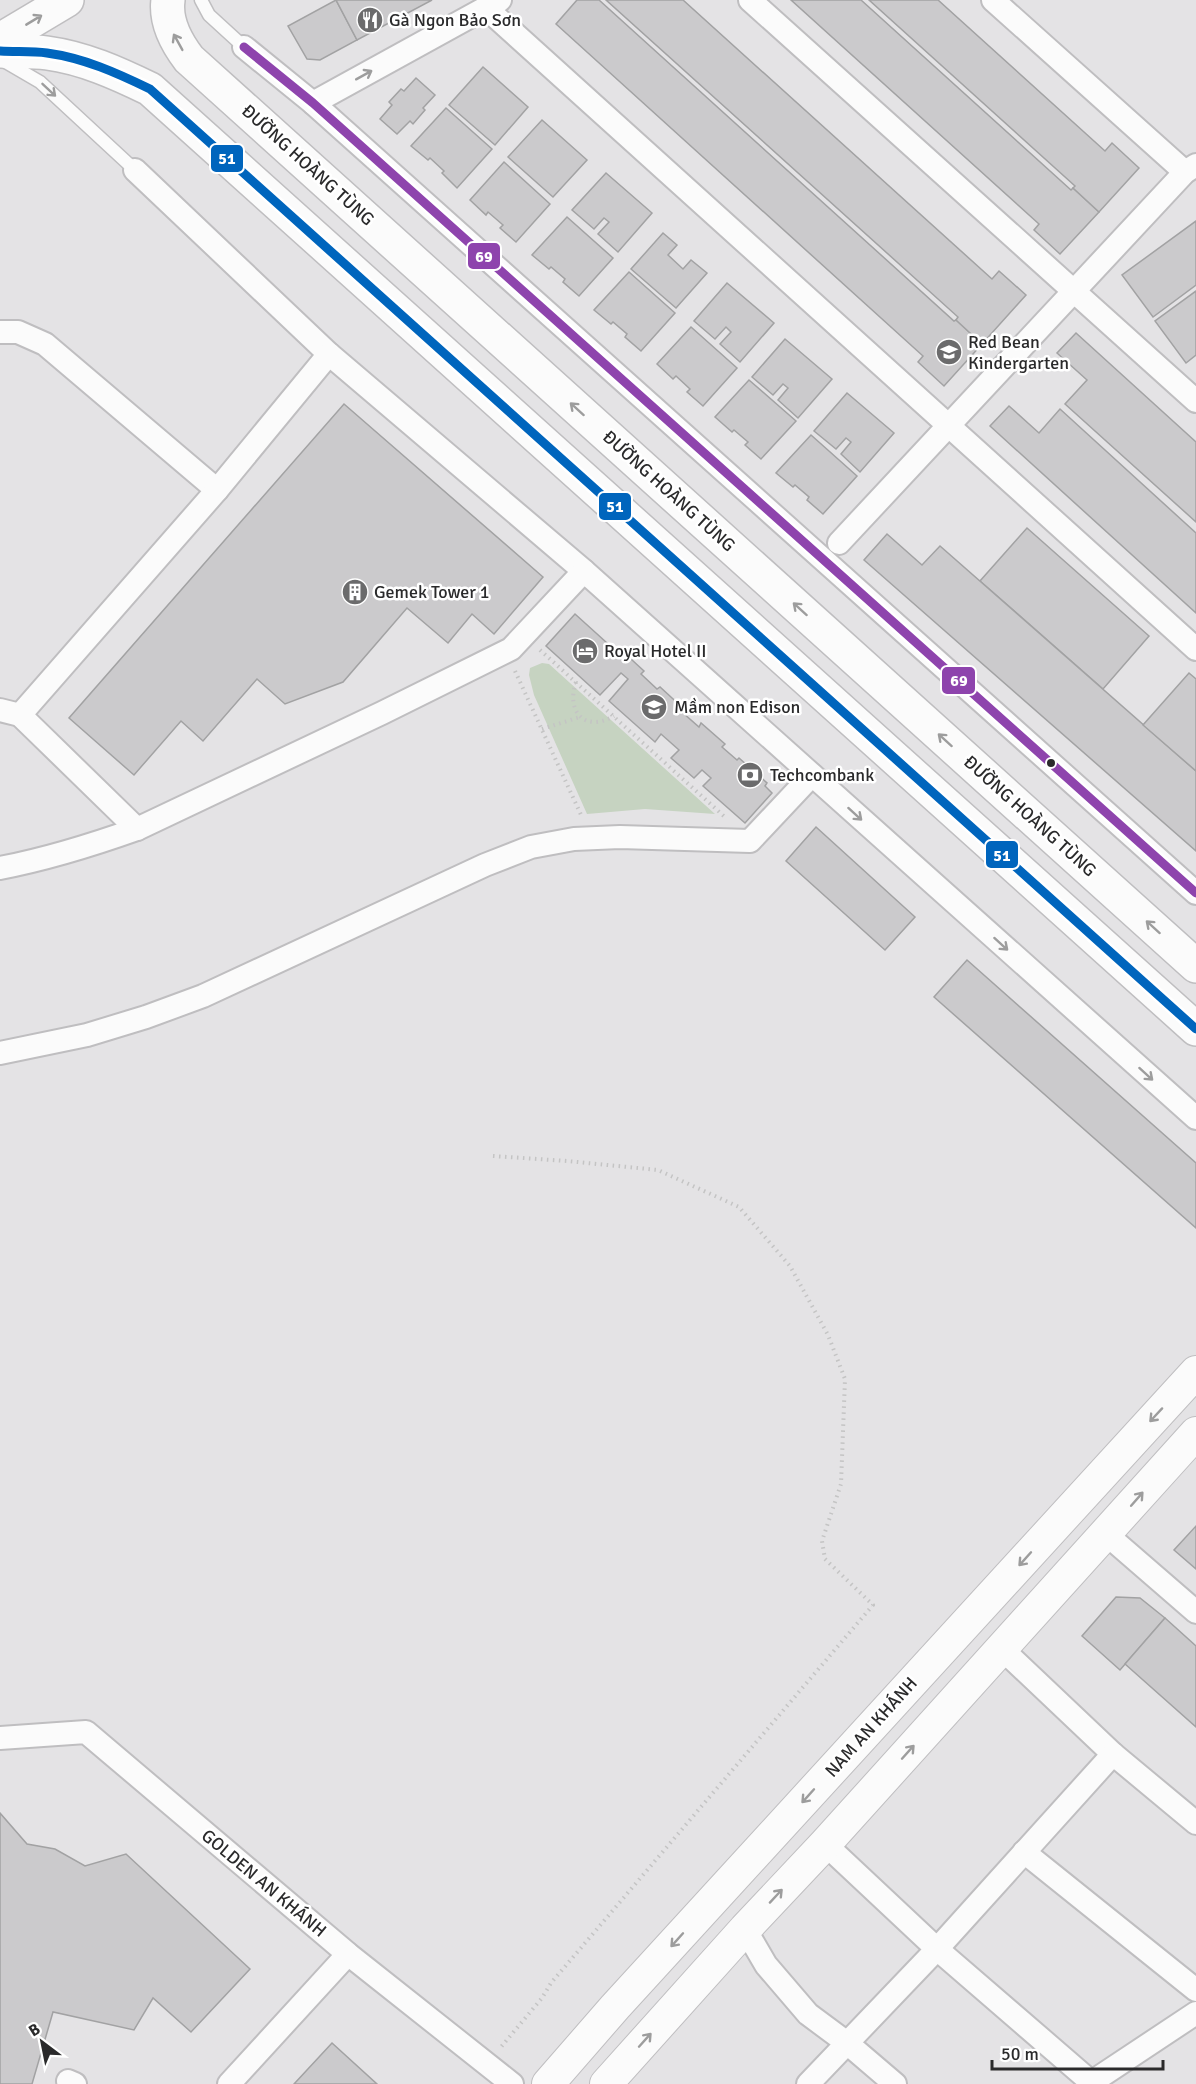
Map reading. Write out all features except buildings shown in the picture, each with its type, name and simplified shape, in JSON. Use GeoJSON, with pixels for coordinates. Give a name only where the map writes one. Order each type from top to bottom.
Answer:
{"type":"FeatureCollection","features":[{"type":"Feature","properties":{"kind":"main road"},"geometry":{"type":"LineString","coordinates":[[0,40],[67,0]]}},
{"type":"Feature","properties":{"kind":"main road","name":"ĐƯỜNG HOÀNG TÙNG"},"geometry":{"type":"LineString","coordinates":[[168,0],[167,8],[177,44],[189,58],[1196,966]]}},
{"type":"Feature","properties":{"kind":"main road"},"geometry":{"type":"LineString","coordinates":[[0,51],[47,53],[78,59],[114,71],[150,89],[1196,1029]]}},
{"type":"Feature","properties":{"kind":"street"},"geometry":{"type":"LineString","coordinates":[[750,0],[1196,401]]}},
{"type":"Feature","properties":{"kind":"street"},"geometry":{"type":"LineString","coordinates":[[839,543],[1191,168],[993,0]]}},
{"type":"Feature","properties":{"kind":"street"},"geometry":{"type":"LineString","coordinates":[[313,103],[493,4],[948,426],[1196,649]]}},
{"type":"Feature","properties":{"kind":"street"},"geometry":{"type":"LineString","coordinates":[[238,41],[313,103],[1196,893]]}},
{"type":"Feature","properties":{"kind":"street"},"geometry":{"type":"LineString","coordinates":[[129,164],[329,354],[584,571],[1196,1118]]}},
{"type":"Feature","properties":{"kind":"street"},"geometry":{"type":"LineString","coordinates":[[0,332],[18,332],[45,344],[217,490]]}},
{"type":"Feature","properties":{"kind":"street"},"geometry":{"type":"LineString","coordinates":[[137,829],[10,713],[217,490],[329,354]]}},
{"type":"Feature","properties":{"kind":"street"},"geometry":{"type":"LineString","coordinates":[[0,868],[40,860],[96,844],[137,829],[511,649],[584,571]]}},
{"type":"Feature","properties":{"kind":"street"},"geometry":{"type":"LineString","coordinates":[[0,1053],[87,1035],[203,996],[485,865],[531,848],[574,839],[591,838],[751,840],[812,775]]}},
{"type":"Feature","properties":{"kind":"street","name":"NAM AN KHÁNH"},"geometry":{"type":"LineString","coordinates":[[548,2084],[1196,1372]]}},
{"type":"Feature","properties":{"kind":"street"},"geometry":{"type":"LineString","coordinates":[[606,2084],[1196,1433]]}},
{"type":"Feature","properties":{"kind":"street"},"geometry":{"type":"LineString","coordinates":[[1129,1445],[1160,1473]]}},
{"type":"Feature","properties":{"kind":"street"},"geometry":{"type":"LineString","coordinates":[[1106,1534],[1196,1612]]}},
{"type":"Feature","properties":{"kind":"street"},"geometry":{"type":"LineString","coordinates":[[1001,1648],[1113,1754],[1196,1823]]}},
{"type":"Feature","properties":{"kind":"street","name":"GOLDEN AN KHÁNH"},"geometry":{"type":"LineString","coordinates":[[0,1738],[86,1732],[348,1954],[512,2084]]}},
{"type":"Feature","properties":{"kind":"street"},"geometry":{"type":"LineString","coordinates":[[808,2084],[937,1949],[1113,1754]]}},
{"type":"Feature","properties":{"kind":"street"},"geometry":{"type":"LineString","coordinates":[[825,1844],[937,1949],[1090,2083],[1196,2013]]}},
{"type":"Feature","properties":{"kind":"street"},"geometry":{"type":"LineString","coordinates":[[1024,1852],[1196,1990]]}},
{"type":"Feature","properties":{"kind":"street"},"geometry":{"type":"LineString","coordinates":[[745,1929],[766,1965],[808,2013],[895,2084]]}},
{"type":"Feature","properties":{"kind":"street"},"geometry":{"type":"LineString","coordinates":[[229,2084],[348,1954]]}},
{"type":"Feature","properties":{"kind":"lane"},"geometry":{"type":"LineString","coordinates":[[201,0],[209,15],[238,41]]}},
{"type":"Feature","properties":{"kind":"lane"},"geometry":{"type":"LineString","coordinates":[[0,59],[40,82],[129,164]]}},
{"type":"Feature","properties":{"kind":"path"},"geometry":{"type":"LineString","coordinates":[[524,635],[751,840]]}},
{"type":"Feature","properties":{"kind":"path"},"geometry":{"type":"LineString","coordinates":[[507,651],[591,838]]}},
{"type":"Feature","properties":{"kind":"path"},"geometry":{"type":"LineString","coordinates":[[576,682],[572,694],[573,705],[580,717],[594,723],[606,721],[614,716]]}},
{"type":"Feature","properties":{"kind":"path"},"geometry":{"type":"LineString","coordinates":[[542,729],[580,717]]}},
{"type":"Feature","properties":{"kind":"path"},"geometry":{"type":"LineString","coordinates":[[487,2065],[542,1998],[551,1983],[873,1605],[825,1559],[822,1541],[841,1484],[845,1379],[828,1335],[790,1266],[739,1206],[658,1170],[493,1156]]}},
{"type":"Feature","properties":{"kind":"green space"},"geometry":{"type":"Polygon","coordinates":[[[542,663],[549,664],[715,814],[645,809],[587,814],[534,695],[529,675],[530,668],[542,663]]]}},
{"type":"Feature","properties":{"kind":"transit line","name":"69"},"geometry":{"type":"LineString","coordinates":[[244,47],[313,103],[1196,893]]}},
{"type":"Feature","properties":{"kind":"transit line","name":"51"},"geometry":{"type":"LineString","coordinates":[[0,51],[41,52],[74,58],[150,89],[1196,1029]]}},
{"type":"Feature","properties":{"kind":"place","name":"Gà Ngon Bảo Sơn"},"geometry":{"type":"Point","coordinates":[370,20]}},
{"type":"Feature","properties":{"kind":"place","name":"Red Bean Kindergarten"},"geometry":{"type":"Point","coordinates":[949,352]}},
{"type":"Feature","properties":{"kind":"place","name":"Gemek Tower 1"},"geometry":{"type":"Point","coordinates":[355,592]}},
{"type":"Feature","properties":{"kind":"place","name":"Royal Hotel II"},"geometry":{"type":"Point","coordinates":[585,651]}},
{"type":"Feature","properties":{"kind":"place","name":"Mầm non Edison"},"geometry":{"type":"Point","coordinates":[654,707]}},
{"type":"Feature","properties":{"kind":"place","name":"Techcombank"},"geometry":{"type":"Point","coordinates":[750,775]}}]}
